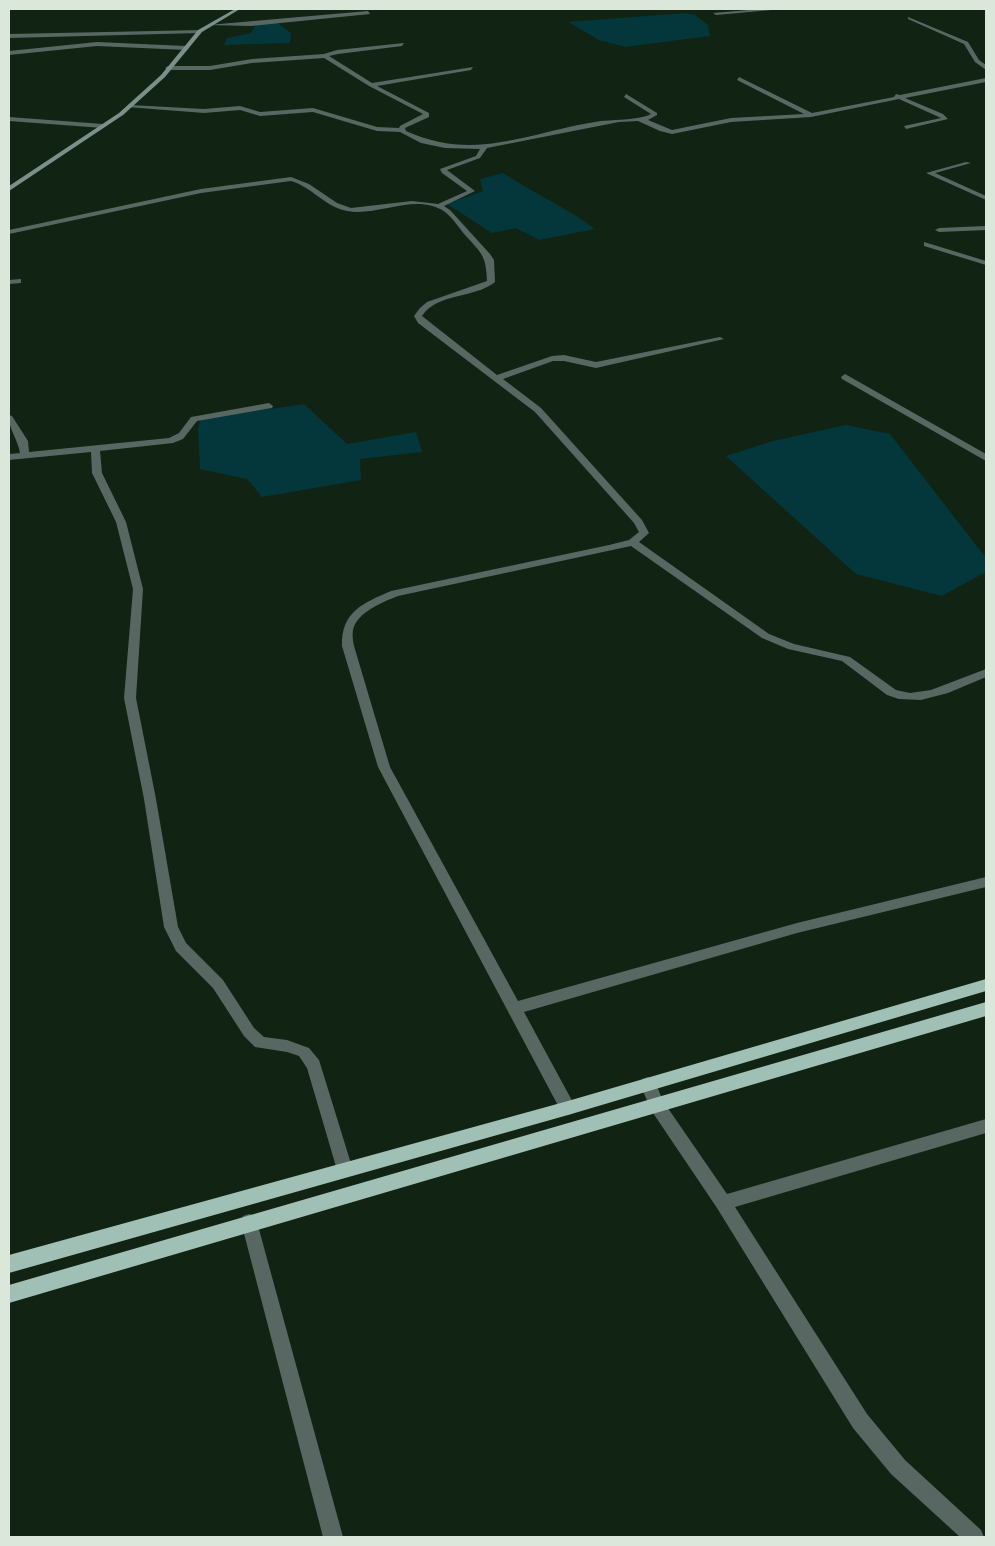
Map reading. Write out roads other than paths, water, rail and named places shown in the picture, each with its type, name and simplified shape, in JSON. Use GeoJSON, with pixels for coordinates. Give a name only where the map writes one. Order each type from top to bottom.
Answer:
{"type":"FeatureCollection","features":[{"type":"Feature","properties":{"kind":"highway"},"geometry":{"type":"LineString","coordinates":[[9,1264],[568,1108],[986,985]]}},
{"type":"Feature","properties":{"kind":"highway"},"geometry":{"type":"LineString","coordinates":[[9,1294],[249,1222],[986,1009]]}},
{"type":"Feature","properties":{"kind":"main road"},"geometry":{"type":"LineString","coordinates":[[9,189],[130,107],[168,68],[200,31],[238,9]]}},
{"type":"Feature","properties":{"kind":"street"},"geometry":{"type":"LineString","coordinates":[[229,9],[238,9]]}},
{"type":"Feature","properties":{"kind":"street"},"geometry":{"type":"LineString","coordinates":[[716,13],[781,9]]}},
{"type":"Feature","properties":{"kind":"street"},"geometry":{"type":"LineString","coordinates":[[211,25],[245,25],[368,13]]}},
{"type":"Feature","properties":{"kind":"street"},"geometry":{"type":"LineString","coordinates":[[910,18],[966,44],[977,61],[986,68]]}},
{"type":"Feature","properties":{"kind":"street"},"geometry":{"type":"LineString","coordinates":[[9,36],[200,31]]}},
{"type":"Feature","properties":{"kind":"street"},"geometry":{"type":"LineString","coordinates":[[9,59],[12,52],[97,44],[186,48]]}},
{"type":"Feature","properties":{"kind":"street"},"geometry":{"type":"LineString","coordinates":[[168,68],[210,68],[252,61],[325,56],[337,52],[402,44]]}},
{"type":"Feature","properties":{"kind":"street"},"geometry":{"type":"LineString","coordinates":[[130,107],[204,111],[240,108],[260,114],[313,110],[377,129],[401,130],[427,116],[426,113],[371,85],[325,56]]}},
{"type":"Feature","properties":{"kind":"street"},"geometry":{"type":"LineString","coordinates":[[371,85],[471,68]]}},
{"type":"Feature","properties":{"kind":"street"},"geometry":{"type":"LineString","coordinates":[[739,79],[810,115]]}},
{"type":"Feature","properties":{"kind":"street"},"geometry":{"type":"LineString","coordinates":[[401,130],[407,135],[446,147],[508,143],[588,125],[632,119],[644,120],[665,132],[672,132],[731,120],[810,115],[896,96],[986,80]]}},
{"type":"Feature","properties":{"kind":"street"},"geometry":{"type":"LineString","coordinates":[[626,96],[655,114],[644,120]]}},
{"type":"Feature","properties":{"kind":"street"},"geometry":{"type":"LineString","coordinates":[[896,96],[942,115],[945,119],[906,127]]}},
{"type":"Feature","properties":{"kind":"street"},"geometry":{"type":"LineString","coordinates":[[9,119],[103,126]]}},
{"type":"Feature","properties":{"kind":"street"},"geometry":{"type":"LineString","coordinates":[[439,206],[472,192],[444,172],[444,169],[478,157],[484,146]]}},
{"type":"Feature","properties":{"kind":"street"},"geometry":{"type":"LineString","coordinates":[[968,163],[929,173],[986,198]]}},
{"type":"Feature","properties":{"kind":"street"},"geometry":{"type":"LineString","coordinates":[[9,232],[201,191],[291,178],[302,181],[333,205],[345,209],[361,209],[409,202],[439,206],[448,211],[490,260],[491,282],[429,303],[420,310],[418,316],[538,410],[638,522],[644,533],[633,542],[395,593],[375,601],[359,614],[348,628],[348,646],[384,767],[568,1108]]}},
{"type":"Feature","properties":{"kind":"street"},"geometry":{"type":"LineString","coordinates":[[940,230],[986,228]]}},
{"type":"Feature","properties":{"kind":"street"},"geometry":{"type":"LineString","coordinates":[[927,244],[986,263]]}},
{"type":"Feature","properties":{"kind":"street"},"geometry":{"type":"LineString","coordinates":[[9,282],[18,281]]}},
{"type":"Feature","properties":{"kind":"street"},"geometry":{"type":"LineString","coordinates":[[497,378],[552,358],[564,358],[596,365],[720,339]]}},
{"type":"Feature","properties":{"kind":"street"},"geometry":{"type":"LineString","coordinates":[[845,377],[986,458]]}},
{"type":"Feature","properties":{"kind":"street"},"geometry":{"type":"LineString","coordinates":[[9,457],[180,439],[188,424],[194,419],[269,406]]}},
{"type":"Feature","properties":{"kind":"street"},"geometry":{"type":"LineString","coordinates":[[9,418],[23,441],[25,456]]}},
{"type":"Feature","properties":{"kind":"street"},"geometry":{"type":"LineString","coordinates":[[95,449],[97,473],[121,522],[137,578],[138,589],[130,698],[150,799],[171,928],[180,947],[218,984],[249,1032],[260,1043],[287,1046],[304,1052],[314,1065],[345,1170]]}},
{"type":"Feature","properties":{"kind":"street"},"geometry":{"type":"LineString","coordinates":[[633,542],[745,623],[773,640],[800,650],[844,658],[858,665],[888,690],[899,695],[914,696],[931,693],[986,673]]}},
{"type":"Feature","properties":{"kind":"street"},"geometry":{"type":"LineString","coordinates":[[515,1008],[797,928],[986,882]]}},
{"type":"Feature","properties":{"kind":"street"},"geometry":{"type":"LineString","coordinates":[[648,1084],[658,1105],[723,1203],[860,1421],[898,1467],[974,1537]]}},
{"type":"Feature","properties":{"kind":"street"},"geometry":{"type":"LineString","coordinates":[[723,1203],[986,1126]]}},
{"type":"Feature","properties":{"kind":"street"},"geometry":{"type":"LineString","coordinates":[[249,1222],[333,1537]]}},
{"type":"Feature","properties":{"kind":"water"},"geometry":{"type":"Polygon","coordinates":[[[686,13],[695,15],[708,25],[710,36],[625,47],[599,40],[568,22],[686,13]]]}},
{"type":"Feature","properties":{"kind":"water"},"geometry":{"type":"Polygon","coordinates":[[[276,22],[291,33],[290,43],[224,45],[227,38],[251,33],[256,24],[276,22]]]}},
{"type":"Feature","properties":{"kind":"water"},"geometry":{"type":"Polygon","coordinates":[[[503,173],[595,229],[539,240],[516,228],[492,233],[447,204],[483,191],[480,179],[503,173]]]}},
{"type":"Feature","properties":{"kind":"water"},"geometry":{"type":"Polygon","coordinates":[[[304,404],[347,444],[416,432],[422,452],[360,459],[361,480],[262,497],[247,479],[200,469],[198,428],[201,419],[304,404]]]}},
{"type":"Feature","properties":{"kind":"water"},"geometry":{"type":"Polygon","coordinates":[[[846,425],[890,434],[986,558],[986,572],[942,596],[856,574],[726,456],[773,441],[846,425]]]}}]}
